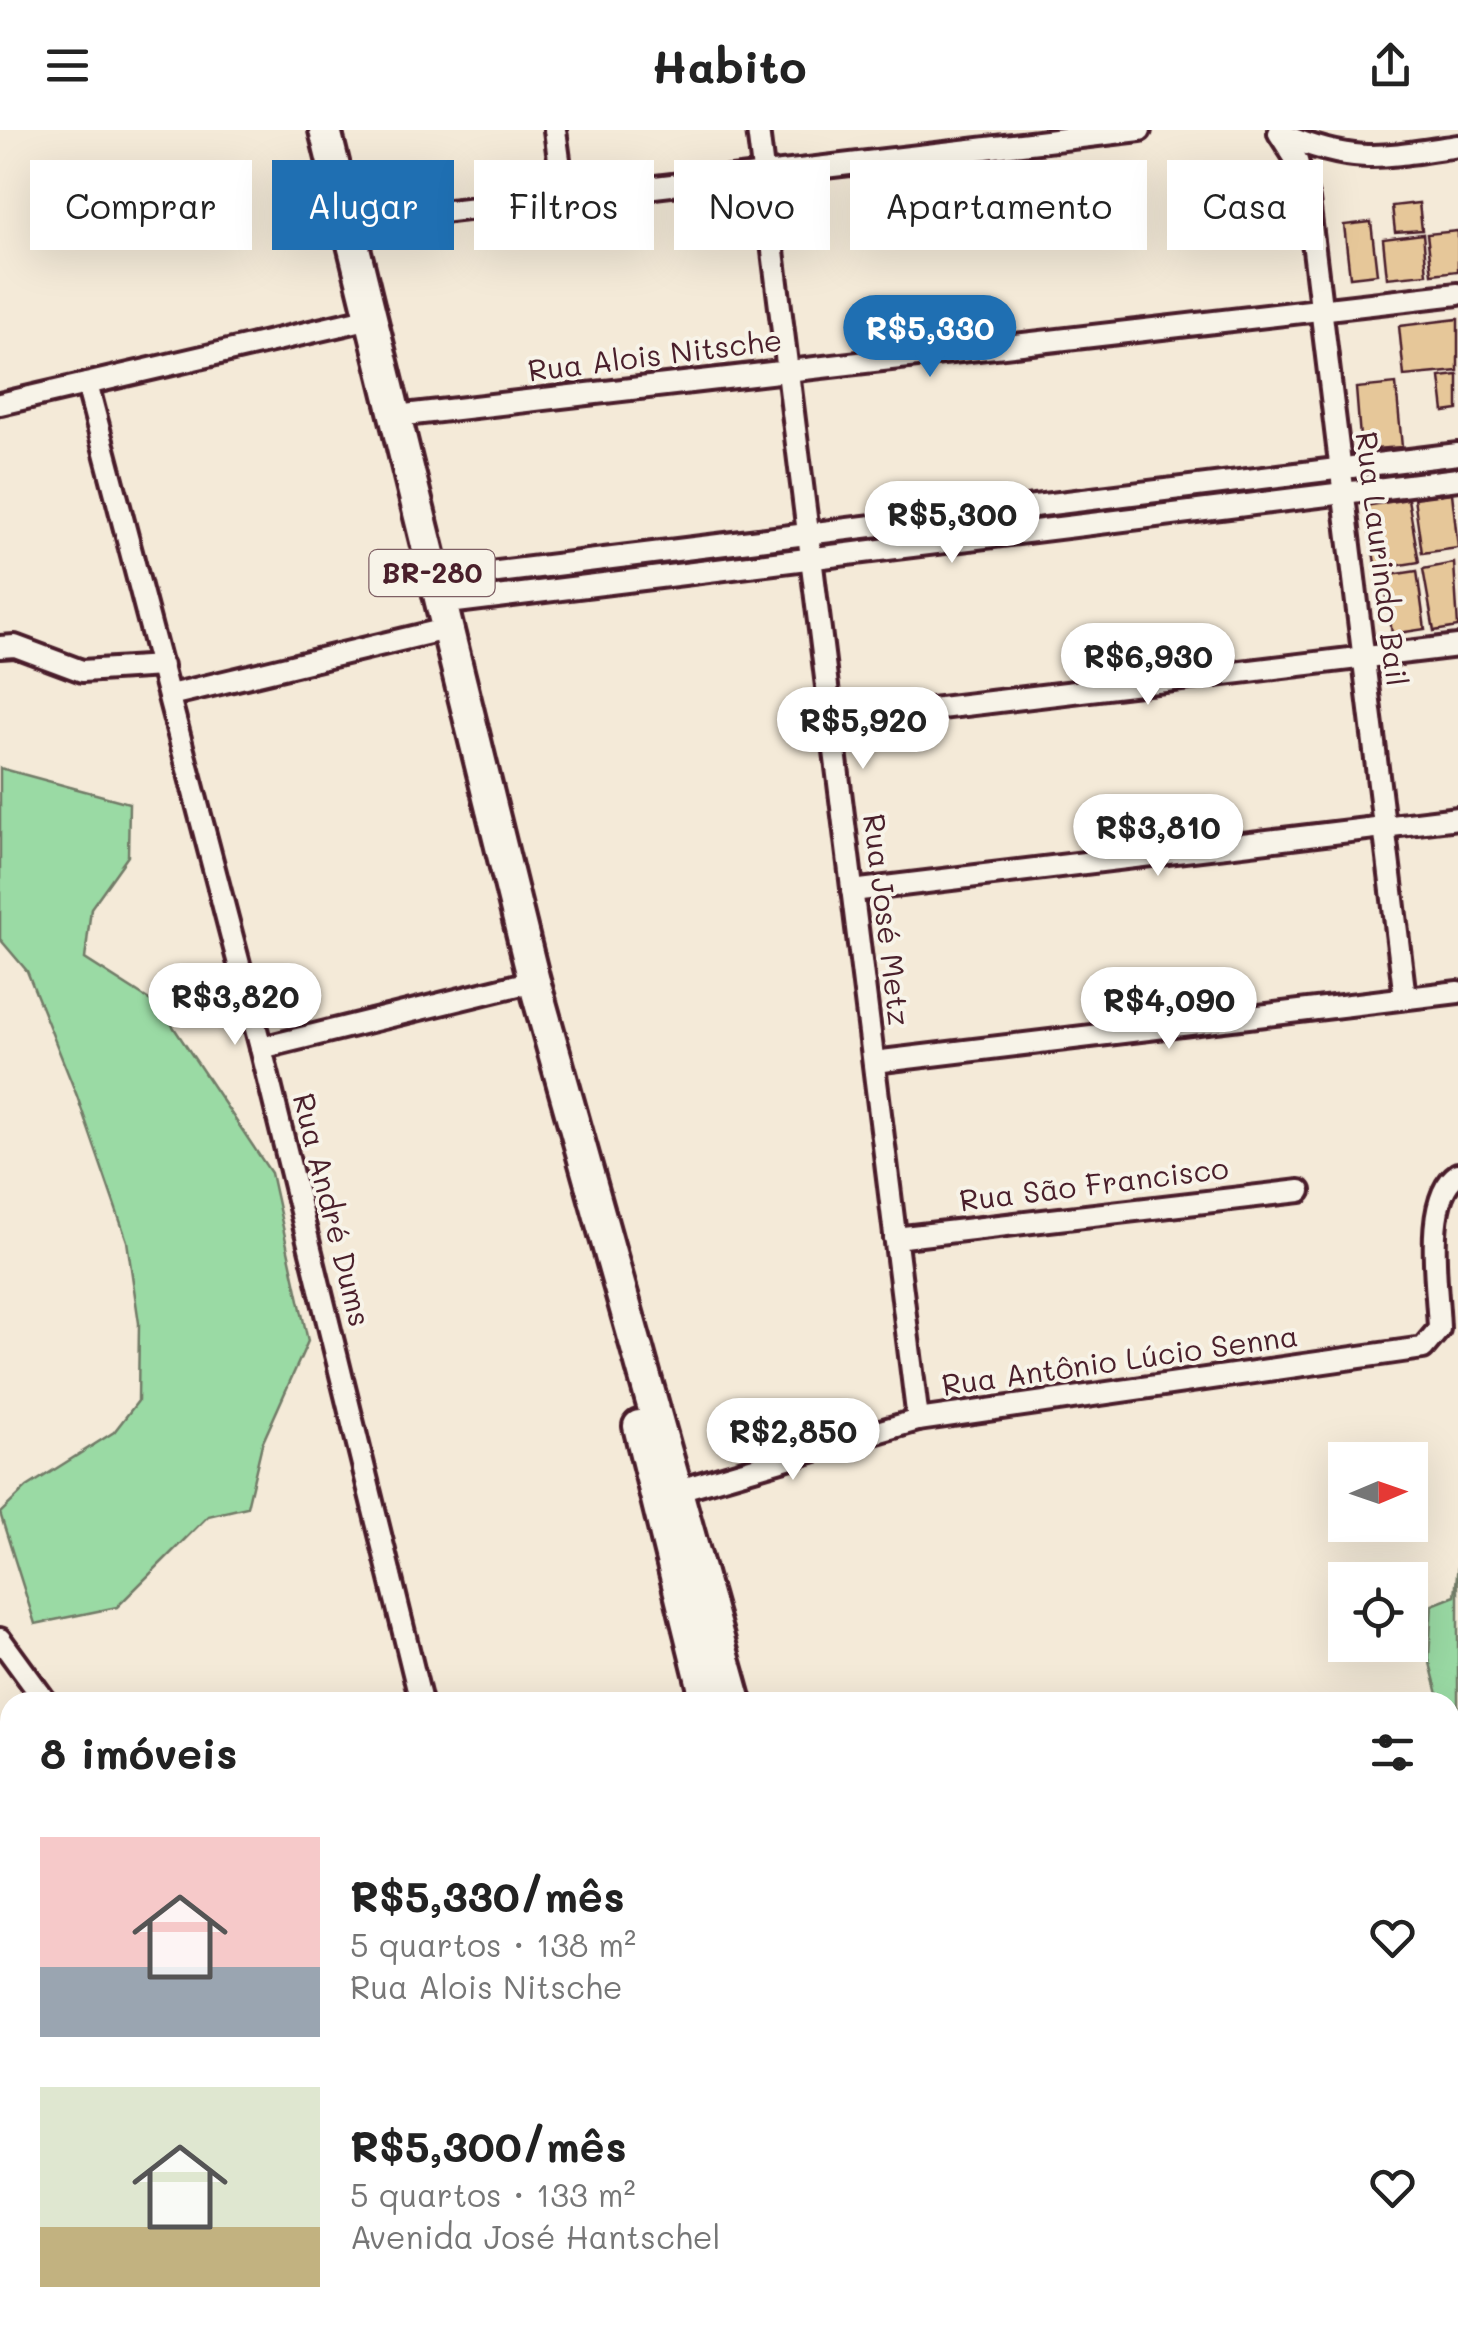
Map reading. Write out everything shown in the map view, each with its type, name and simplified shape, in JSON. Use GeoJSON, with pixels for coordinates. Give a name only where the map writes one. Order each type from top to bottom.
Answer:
{"type":"FeatureCollection","features":[{"type":"Feature","properties":{"kind":"highway","name":"BR-280"},"geometry":{"type":"LineString","coordinates":[[325,130],[332,160]]}},
{"type":"Feature","properties":{"kind":"highway","name":"BR-280"},"geometry":{"type":"LineString","coordinates":[[355,250],[534,981],[667,1493],[705,1692]]}},
{"type":"Feature","properties":{"kind":"highway","name":"BR-280"},"geometry":{"type":"LineString","coordinates":[[667,1493],[733,1692]]}},
{"type":"Feature","properties":{"kind":"street"},"geometry":{"type":"LineString","coordinates":[[555,130],[559,160]]}},
{"type":"Feature","properties":{"kind":"street","name":"Rua José Metz"},"geometry":{"type":"LineString","coordinates":[[758,130],[762,160]]}},
{"type":"Feature","properties":{"kind":"street"},"geometry":{"type":"LineString","coordinates":[[830,165],[1140,130]]}},
{"type":"Feature","properties":{"kind":"street"},"geometry":{"type":"LineString","coordinates":[[1276,132],[1326,153],[1356,158],[1458,146]]}},
{"type":"Feature","properties":{"kind":"street","name":"Rua Laurindo Bail"},"geometry":{"type":"LineString","coordinates":[[1276,132],[1298,161],[1303,180],[1406,998]]}},
{"type":"Feature","properties":{"kind":"street","name":"Rua José Metz"},"geometry":{"type":"LineString","coordinates":[[773,250],[918,1420]]}},
{"type":"Feature","properties":{"kind":"street","name":"Rua Alois Nitsche"},"geometry":{"type":"LineString","coordinates":[[396,416],[1458,294]]}},
{"type":"Feature","properties":{"kind":"street"},"geometry":{"type":"LineString","coordinates":[[0,404],[372,318]]}},
{"type":"Feature","properties":{"kind":"street","name":"Rua André Dums"},"geometry":{"type":"LineString","coordinates":[[87,384],[261,1048],[420,1692]]}},
{"type":"Feature","properties":{"kind":"street"},"geometry":{"type":"LineString","coordinates":[[170,695],[440,604],[808,534],[1458,454]]}},
{"type":"Feature","properties":{"kind":"street"},"geometry":{"type":"LineString","coordinates":[[440,604],[1458,479]]}},
{"type":"Feature","properties":{"kind":"street"},"geometry":{"type":"LineString","coordinates":[[0,646],[14,646],[82,671],[162,666]]}},
{"type":"Feature","properties":{"kind":"street"},"geometry":{"type":"LineString","coordinates":[[832,721],[1458,646]]}},
{"type":"Feature","properties":{"kind":"street"},"geometry":{"type":"LineString","coordinates":[[852,890],[1458,818]]}},
{"type":"Feature","properties":{"kind":"street"},"geometry":{"type":"LineString","coordinates":[[261,1048],[534,981]]}},
{"type":"Feature","properties":{"kind":"street"},"geometry":{"type":"LineString","coordinates":[[874,1062],[1458,992]]}},
{"type":"Feature","properties":{"kind":"street","name":"Rua Antônio Lúcio Senna"},"geometry":{"type":"LineString","coordinates":[[667,1493],[918,1420],[1423,1348],[1440,1329],[1436,1204],[1447,1181],[1458,1174]]}},
{"type":"Feature","properties":{"kind":"street","name":"Rua São Francisco"},"geometry":{"type":"LineString","coordinates":[[896,1238],[1300,1191]]}},
{"type":"Feature","properties":{"kind":"street"},"geometry":{"type":"LineString","coordinates":[[0,1639],[39,1692]]}},
{"type":"Feature","properties":{"kind":"green space"},"geometry":{"type":"Polygon","coordinates":[[[0,768],[129,803],[128,856],[91,908],[85,959],[160,1007],[271,1173],[308,1341],[262,1444],[247,1507],[208,1516],[117,1607],[35,1624],[0,1513],[27,1487],[114,1432],[138,1401],[139,1323],[127,1241],[77,1096],[27,971],[0,939],[0,768]]]}},
{"type":"Feature","properties":{"kind":"green space"},"geometry":{"type":"Polygon","coordinates":[[[1458,1563],[1458,1692],[1437,1692],[1429,1659],[1432,1605],[1455,1596],[1458,1563]]]}},
{"type":"Feature","properties":{"kind":"building"},"geometry":{"type":"Polygon","coordinates":[[[1419,203],[1422,230],[1395,232],[1392,206],[1419,203]]]}},
{"type":"Feature","properties":{"kind":"building"},"geometry":{"type":"Polygon","coordinates":[[[1371,222],[1377,274],[1350,277],[1344,225],[1371,222]]]}},
{"type":"Feature","properties":{"kind":"building"},"geometry":{"type":"Polygon","coordinates":[[[1458,231],[1458,271],[1432,274],[1427,234],[1458,231]]]}},
{"type":"Feature","properties":{"kind":"building"},"geometry":{"type":"Polygon","coordinates":[[[1423,234],[1427,274],[1387,278],[1383,239],[1423,234]]]}},
{"type":"Feature","properties":{"kind":"building"},"geometry":{"type":"Polygon","coordinates":[[[1458,319],[1458,371],[1404,376],[1399,326],[1458,319]]]}},
{"type":"Feature","properties":{"kind":"building"},"geometry":{"type":"Polygon","coordinates":[[[1458,375],[1458,410],[1444,412],[1440,377],[1458,375]]]}},
{"type":"Feature","properties":{"kind":"building"},"geometry":{"type":"Polygon","coordinates":[[[1396,384],[1402,447],[1361,450],[1356,388],[1396,384]]]}},
{"type":"Feature","properties":{"kind":"building"},"geometry":{"type":"Polygon","coordinates":[[[1452,493],[1458,548],[1422,553],[1414,498],[1452,493]]]}},
{"type":"Feature","properties":{"kind":"building"},"geometry":{"type":"Polygon","coordinates":[[[1408,499],[1419,562],[1376,569],[1365,506],[1408,499]]]}},
{"type":"Feature","properties":{"kind":"building"},"geometry":{"type":"Polygon","coordinates":[[[1454,563],[1458,627],[1434,631],[1423,569],[1454,563]]]}},
{"type":"Feature","properties":{"kind":"building"},"geometry":{"type":"Polygon","coordinates":[[[1417,571],[1425,629],[1392,634],[1384,576],[1417,571]]]}}]}
